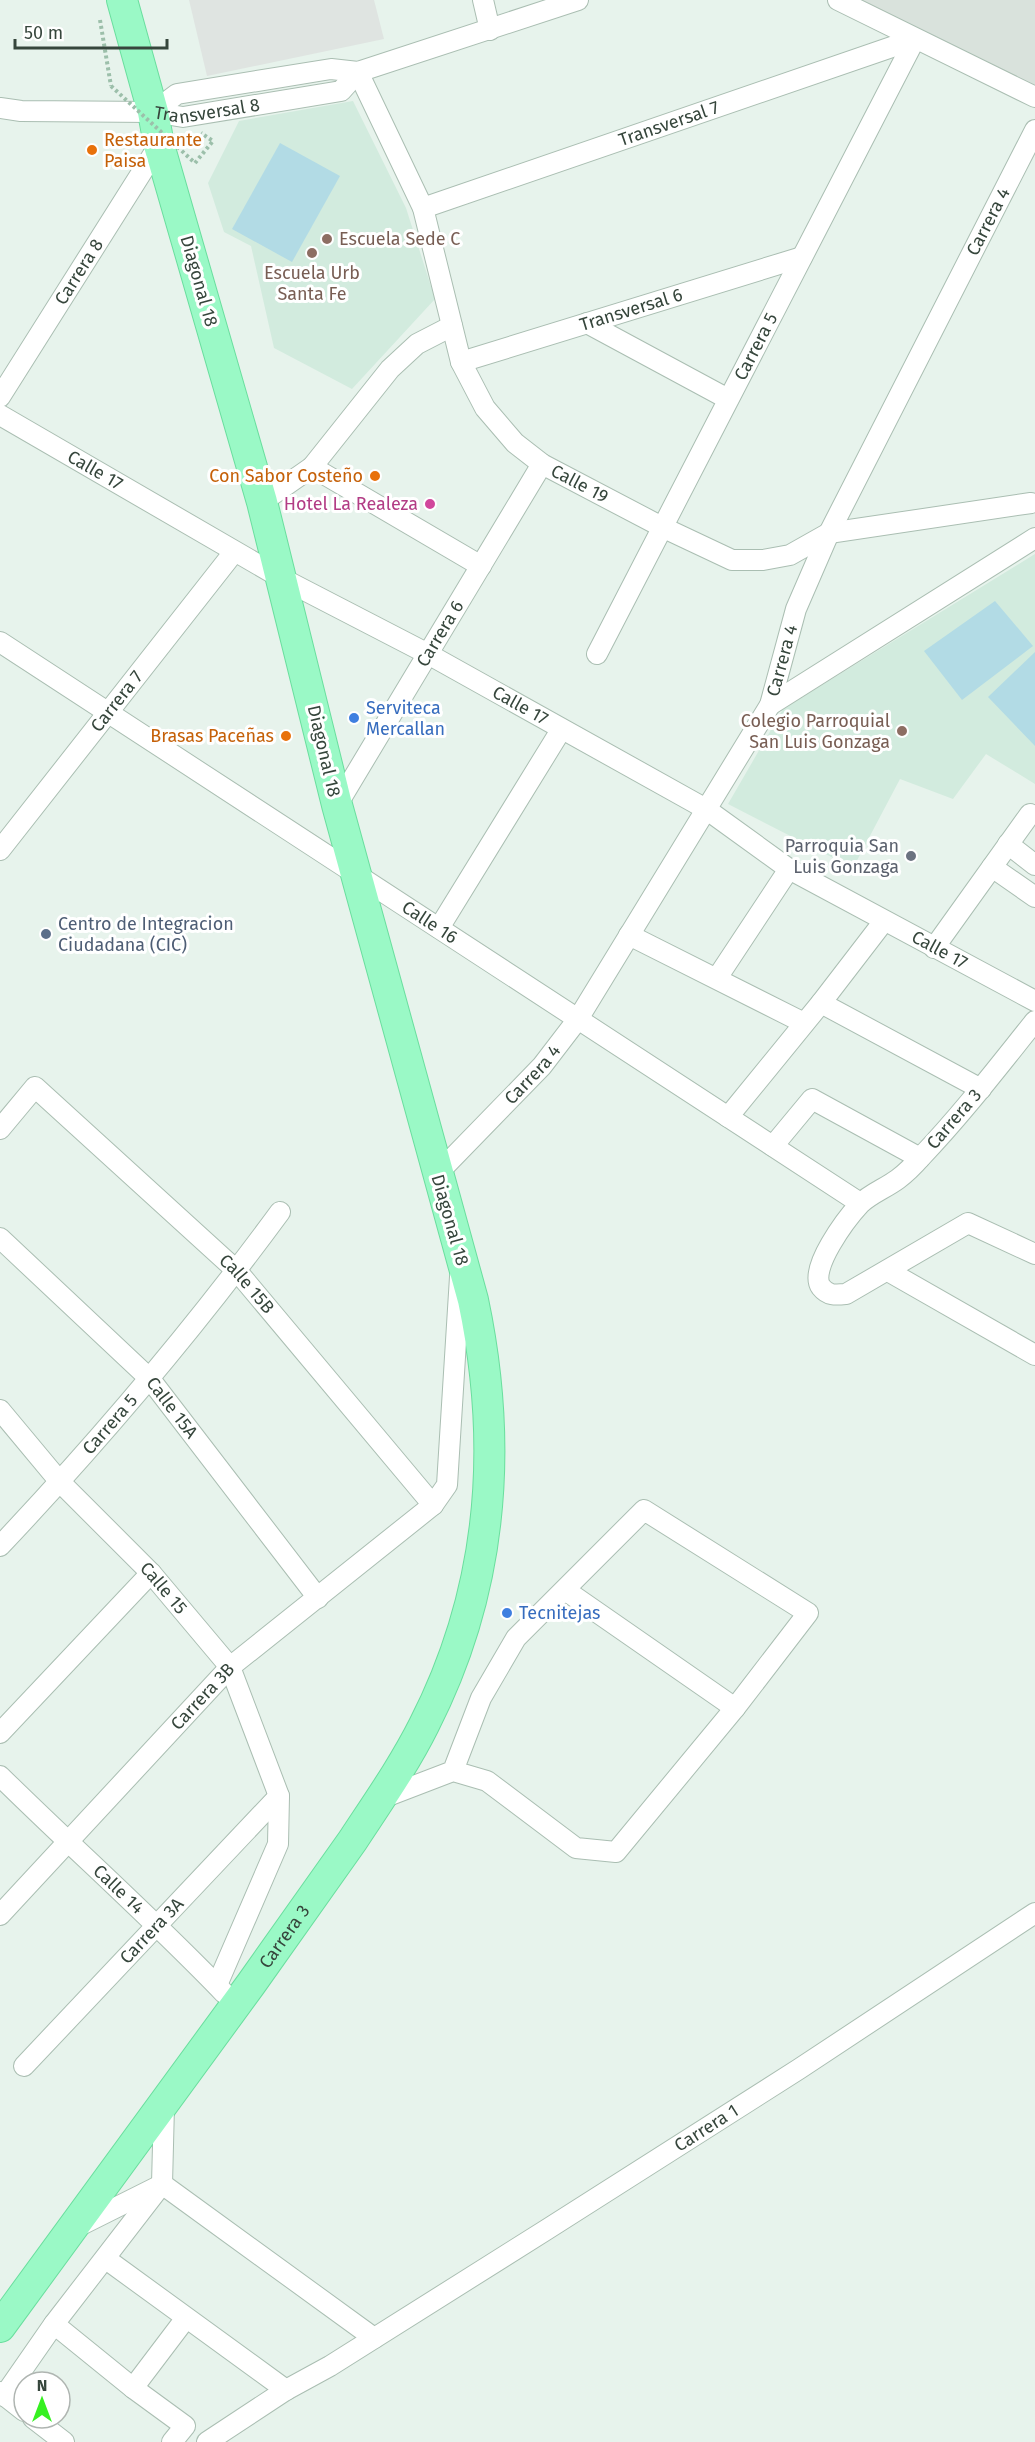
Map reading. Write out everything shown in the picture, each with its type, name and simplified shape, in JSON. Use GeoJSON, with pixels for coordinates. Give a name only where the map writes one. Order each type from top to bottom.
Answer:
{"type":"FeatureCollection","features":[{"type":"Feature","properties":{"kind":"main road","name":"Diagonal 18"},"geometry":{"type":"LineString","coordinates":[[122,0],[153,112],[159,145],[283,579],[337,805],[461,1258],[482,1343],[491,1430],[489,1507]]}},
{"type":"Feature","properties":{"kind":"main road","name":"Carrera 3"},"geometry":{"type":"LineString","coordinates":[[0,2327],[164,2105],[226,1995],[380,1799],[425,1724],[458,1644],[480,1560],[489,1507]]}},
{"type":"Feature","properties":{"kind":"street"},"geometry":{"type":"LineString","coordinates":[[483,0],[490,30]]}},
{"type":"Feature","properties":{"kind":"street","name":"Transversal 8"},"geometry":{"type":"LineString","coordinates":[[153,112],[177,94],[331,69],[358,72],[578,0]]}},
{"type":"Feature","properties":{"kind":"street"},"geometry":{"type":"LineString","coordinates":[[838,0],[1035,97]]}},
{"type":"Feature","properties":{"kind":"street","name":"Transversal 7"},"geometry":{"type":"LineString","coordinates":[[423,208],[915,39]]}},
{"type":"Feature","properties":{"kind":"street","name":"Carrera 5"},"geometry":{"type":"LineString","coordinates":[[597,654],[915,39]]}},
{"type":"Feature","properties":{"kind":"street","name":"Transversal 8"},"geometry":{"type":"LineString","coordinates":[[153,112],[183,117],[341,91],[358,72]]}},
{"type":"Feature","properties":{"kind":"street","name":"Calle 19"},"geometry":{"type":"LineString","coordinates":[[358,72],[423,208],[461,362],[485,408],[514,443],[542,464],[662,527],[732,560],[763,560],[790,555],[829,533],[1034,502]]}},
{"type":"Feature","properties":{"kind":"street"},"geometry":{"type":"LineString","coordinates":[[0,108],[21,111],[153,112]]}},
{"type":"Feature","properties":{"kind":"street","name":"Carrera 4"},"geometry":{"type":"LineString","coordinates":[[437,1174],[542,1066],[578,1019],[770,705],[796,609],[829,533],[1035,130]]}},
{"type":"Feature","properties":{"kind":"street","name":"Carrera 8"},"geometry":{"type":"LineString","coordinates":[[0,397],[159,145]]}},
{"type":"Feature","properties":{"kind":"street","name":"Transversal 6"},"geometry":{"type":"LineString","coordinates":[[461,362],[802,258]]}},
{"type":"Feature","properties":{"kind":"street"},"geometry":{"type":"LineString","coordinates":[[587,323],[728,399]]}},
{"type":"Feature","properties":{"kind":"street"},"geometry":{"type":"LineString","coordinates":[[262,502],[312,467],[390,369],[417,344],[452,326]]}},
{"type":"Feature","properties":{"kind":"street","name":"Calle 17"},"geometry":{"type":"LineString","coordinates":[[0,415],[234,552],[428,654],[706,809],[789,869],[1035,1001]]}},
{"type":"Feature","properties":{"kind":"street","name":"Carrera 6"},"geometry":{"type":"LineString","coordinates":[[337,805],[542,464]]}},
{"type":"Feature","properties":{"kind":"street"},"geometry":{"type":"LineString","coordinates":[[312,467],[481,566]]}},
{"type":"Feature","properties":{"kind":"street"},"geometry":{"type":"LineString","coordinates":[[770,705],[1035,538]]}},
{"type":"Feature","properties":{"kind":"street","name":"Carrera 7"},"geometry":{"type":"LineString","coordinates":[[0,850],[234,552]]}},
{"type":"Feature","properties":{"kind":"street","name":"Calle 16"},"geometry":{"type":"LineString","coordinates":[[0,642],[860,1203]]}},
{"type":"Feature","properties":{"kind":"street"},"geometry":{"type":"LineString","coordinates":[[439,928],[561,730]]}},
{"type":"Feature","properties":{"kind":"street"},"geometry":{"type":"LineString","coordinates":[[934,948],[1030,814]]}},
{"type":"Feature","properties":{"kind":"street"},"geometry":{"type":"LineString","coordinates":[[1008,844],[1035,865]]}},
{"type":"Feature","properties":{"kind":"street"},"geometry":{"type":"LineString","coordinates":[[992,867],[1035,897]]}},
{"type":"Feature","properties":{"kind":"street"},"geometry":{"type":"LineString","coordinates":[[717,978],[789,869]]}},
{"type":"Feature","properties":{"kind":"street"},"geometry":{"type":"LineString","coordinates":[[728,1116],[821,1003],[884,921]]}},
{"type":"Feature","properties":{"kind":"street"},"geometry":{"type":"LineString","coordinates":[[629,935],[804,1023]]}},
{"type":"Feature","properties":{"kind":"street"},"geometry":{"type":"LineString","coordinates":[[821,1003],[981,1089]]}},
{"type":"Feature","properties":{"kind":"street","name":"Carrera 3"},"geometry":{"type":"LineString","coordinates":[[860,1203],[898,1179],[920,1158],[981,1089],[1035,1021]]}},
{"type":"Feature","properties":{"kind":"street","name":"Calle 15B"},"geometry":{"type":"LineString","coordinates":[[0,1129],[35,1087],[237,1271],[433,1505]]}},
{"type":"Feature","properties":{"kind":"street"},"geometry":{"type":"LineString","coordinates":[[773,1146],[812,1099],[920,1158]]}},
{"type":"Feature","properties":{"kind":"street"},"geometry":{"type":"LineString","coordinates":[[860,1203],[824,1255],[818,1277],[820,1285],[828,1293],[846,1294],[968,1223],[1035,1254]]}},
{"type":"Feature","properties":{"kind":"street","name":"Carrera 5"},"geometry":{"type":"LineString","coordinates":[[0,1546],[60,1482],[150,1379],[237,1271],[280,1212]]}},
{"type":"Feature","properties":{"kind":"street","name":"Calle 15A"},"geometry":{"type":"LineString","coordinates":[[0,1238],[150,1379],[318,1598]]}},
{"type":"Feature","properties":{"kind":"street"},"geometry":{"type":"LineString","coordinates":[[433,1505],[447,1485],[461,1258]]}},
{"type":"Feature","properties":{"kind":"street"},"geometry":{"type":"LineString","coordinates":[[888,1271],[1035,1355]]}},
{"type":"Feature","properties":{"kind":"street","name":"Calle 15"},"geometry":{"type":"LineString","coordinates":[[0,1410],[60,1482],[150,1573],[230,1667],[279,1796]]}},
{"type":"Feature","properties":{"kind":"street","name":"Carrera 3B"},"geometry":{"type":"LineString","coordinates":[[0,1915],[66,1841],[230,1667],[433,1505]]}},
{"type":"Feature","properties":{"kind":"street"},"geometry":{"type":"LineString","coordinates":[[380,1799],[453,1772],[487,1780],[576,1848],[616,1852],[735,1708],[808,1613],[644,1510],[616,1535],[516,1638],[481,1698],[453,1772]]}},
{"type":"Feature","properties":{"kind":"street"},"geometry":{"type":"LineString","coordinates":[[0,1733],[150,1573]]}},
{"type":"Feature","properties":{"kind":"street"},"geometry":{"type":"LineString","coordinates":[[565,1590],[735,1708]]}},
{"type":"Feature","properties":{"kind":"street","name":"Calle 14"},"geometry":{"type":"LineString","coordinates":[[0,1776],[66,1841],[157,1924],[226,1995]]}},
{"type":"Feature","properties":{"kind":"street"},"geometry":{"type":"LineString","coordinates":[[226,1995],[278,1844],[279,1796]]}},
{"type":"Feature","properties":{"kind":"street","name":"Carrera 3A"},"geometry":{"type":"LineString","coordinates":[[24,2066],[279,1796]]}},
{"type":"Feature","properties":{"kind":"street","name":"Carrera 1"},"geometry":{"type":"LineString","coordinates":[[207,2442],[799,2068],[1035,1913]]}},
{"type":"Feature","properties":{"kind":"street"},"geometry":{"type":"LineString","coordinates":[[2,2394],[162,2184],[164,2105]]}},
{"type":"Feature","properties":{"kind":"street"},"geometry":{"type":"LineString","coordinates":[[162,2184],[374,2338]]}},
{"type":"Feature","properties":{"kind":"street"},"geometry":{"type":"LineString","coordinates":[[73,2229],[162,2184]]}},
{"type":"Feature","properties":{"kind":"street"},"geometry":{"type":"LineString","coordinates":[[106,2259],[286,2390]]}},
{"type":"Feature","properties":{"kind":"street"},"geometry":{"type":"LineString","coordinates":[[133,2388],[186,2318]]}},
{"type":"Feature","properties":{"kind":"street"},"geometry":{"type":"LineString","coordinates":[[54,2324],[133,2388],[185,2426],[172,2442]]}},
{"type":"Feature","properties":{"kind":"street"},"geometry":{"type":"LineString","coordinates":[[48,2430],[64,2442]]}},
{"type":"Feature","properties":{"kind":"path"},"geometry":{"type":"LineString","coordinates":[[111,86],[195,164],[213,141],[183,117]]}},
{"type":"Feature","properties":{"kind":"shaded area"},"geometry":{"type":"Polygon","coordinates":[[[189,0],[374,0],[384,39],[207,76],[189,0]]]}},
{"type":"Feature","properties":{"kind":"shaded area"},"geometry":{"type":"Polygon","coordinates":[[[851,0],[1035,0],[1035,92],[851,0]]]}},
{"type":"Feature","properties":{"kind":"shaded area","name":"Escuela Sede C"},"geometry":{"type":"Polygon","coordinates":[[[353,101],[406,208],[435,299],[352,389],[274,348],[251,246],[224,232],[208,183],[239,121],[353,101]]]}},
{"type":"Feature","properties":{"kind":"shaded area"},"geometry":{"type":"Polygon","coordinates":[[[280,143],[340,176],[292,262],[232,229],[280,143]]]}},
{"type":"Feature","properties":{"kind":"shaded area","name":"Colegio Parroquial San Luis Gonzaga"},"geometry":{"type":"Polygon","coordinates":[[[1035,554],[1035,784],[986,754],[953,799],[900,779],[853,868],[728,804],[783,709],[1035,554]]]}},
{"type":"Feature","properties":{"kind":"shaded area"},"geometry":{"type":"Polygon","coordinates":[[[995,601],[1033,646],[962,700],[924,651],[995,601]]]}},
{"type":"Feature","properties":{"kind":"shaded area"},"geometry":{"type":"Polygon","coordinates":[[[1035,652],[1035,746],[988,697],[1035,652]]]}},
{"type":"Feature","properties":{"kind":"place","name":"Restaurante Paisa"},"geometry":{"type":"Point","coordinates":[92,150]}},
{"type":"Feature","properties":{"kind":"place","name":"Escuela Sede C"},"geometry":{"type":"Point","coordinates":[327,239]}},
{"type":"Feature","properties":{"kind":"place","name":"Escuela Urb Santa Fe"},"geometry":{"type":"Point","coordinates":[312,253]}},
{"type":"Feature","properties":{"kind":"place","name":"Con Sabor Costeño"},"geometry":{"type":"Point","coordinates":[375,476]}},
{"type":"Feature","properties":{"kind":"place","name":"Hotel La Realeza"},"geometry":{"type":"Point","coordinates":[430,504]}},
{"type":"Feature","properties":{"kind":"place","name":"Serviteca Mercallan"},"geometry":{"type":"Point","coordinates":[354,718]}},
{"type":"Feature","properties":{"kind":"place","name":"Colegio Parroquial San Luis Gonzaga"},"geometry":{"type":"Point","coordinates":[902,731]}},
{"type":"Feature","properties":{"kind":"place","name":"Brasas Paceñas"},"geometry":{"type":"Point","coordinates":[286,736]}},
{"type":"Feature","properties":{"kind":"place","name":"Parroquia San Luis Gonzaga"},"geometry":{"type":"Point","coordinates":[911,856]}},
{"type":"Feature","properties":{"kind":"place","name":"Centro de Integracion Ciudadana (CIC)"},"geometry":{"type":"Point","coordinates":[46,934]}},
{"type":"Feature","properties":{"kind":"place","name":"Tecnitejas"},"geometry":{"type":"Point","coordinates":[507,1613]}}]}
